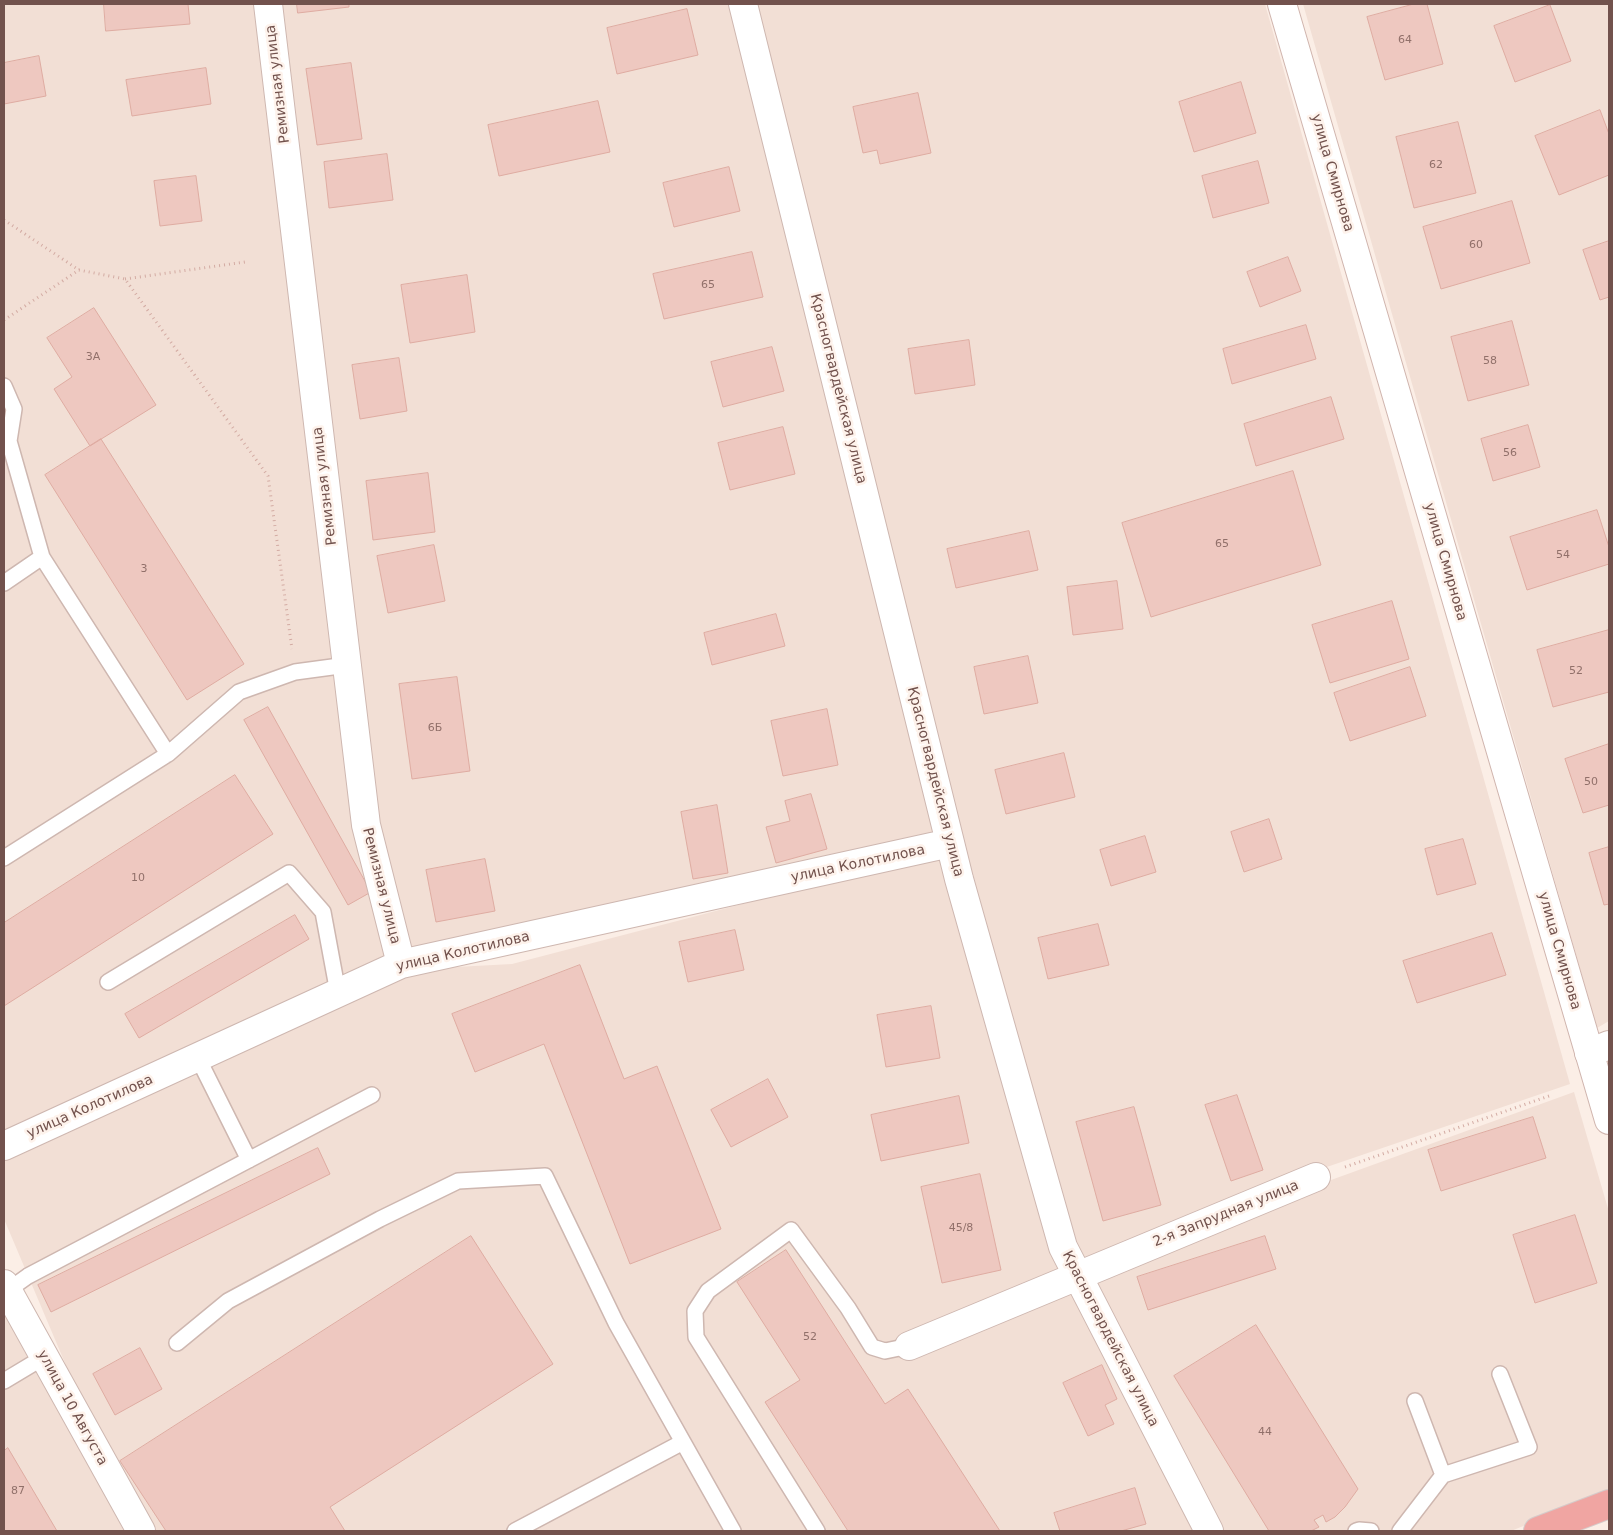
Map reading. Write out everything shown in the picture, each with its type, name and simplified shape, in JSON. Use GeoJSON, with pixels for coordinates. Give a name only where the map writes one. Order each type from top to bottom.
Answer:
{"type":"FeatureCollection","features":[{"type":"Feature","properties":{"kind":"highway"},"geometry":{"type":"LineString","coordinates":[[1538,1531],[1609,1504]]}},
{"type":"Feature","properties":{"kind":"street","name":"Ремизная улица"},"geometry":{"type":"LineString","coordinates":[[268,4],[366,825],[401,964]]}},
{"type":"Feature","properties":{"kind":"street","name":"Красногвардейская улица"},"geometry":{"type":"LineString","coordinates":[[743,4],[950,843],[1063,1248],[1209,1531]]}},
{"type":"Feature","properties":{"kind":"street","name":"улица Смирнова"},"geometry":{"type":"LineString","coordinates":[[1282,4],[1599,1049],[1609,1120]]}},
{"type":"Feature","properties":{"kind":"street","name":"улица Колотилова"},"geometry":{"type":"LineString","coordinates":[[4,1146],[401,964],[950,843]]}},
{"type":"Feature","properties":{"kind":"street","name":"2-я Запрудная улица"},"geometry":{"type":"LineString","coordinates":[[910,1346],[1316,1177]]}},
{"type":"Feature","properties":{"kind":"street","name":"улица 10 Августа"},"geometry":{"type":"LineString","coordinates":[[6,1287],[141,1531]]}},
{"type":"Feature","properties":{"kind":"lane"},"geometry":{"type":"LineString","coordinates":[[4,386],[14,409],[9,441],[42,557],[168,754]]}},
{"type":"Feature","properties":{"kind":"lane"},"geometry":{"type":"LineString","coordinates":[[4,583],[42,557]]}},
{"type":"Feature","properties":{"kind":"lane"},"geometry":{"type":"LineString","coordinates":[[4,858],[168,754],[239,692],[295,672],[347,665]]}},
{"type":"Feature","properties":{"kind":"lane"},"geometry":{"type":"LineString","coordinates":[[108,982],[289,874],[322,912],[338,993]]}},
{"type":"Feature","properties":{"kind":"lane"},"geometry":{"type":"LineString","coordinates":[[198,1058],[249,1160]]}},
{"type":"Feature","properties":{"kind":"lane"},"geometry":{"type":"LineString","coordinates":[[6,1287],[372,1095]]}},
{"type":"Feature","properties":{"kind":"lane"},"geometry":{"type":"LineString","coordinates":[[177,1343],[228,1301],[380,1219],[458,1181],[545,1176],[616,1323],[733,1531]]}},
{"type":"Feature","properties":{"kind":"lane"},"geometry":{"type":"LineString","coordinates":[[817,1531],[696,1337],[695,1311],[708,1291],[791,1230],[848,1308],[872,1347],[885,1350],[910,1346]]}},
{"type":"Feature","properties":{"kind":"lane"},"geometry":{"type":"LineString","coordinates":[[4,1381],[44,1357]]}},
{"type":"Feature","properties":{"kind":"lane"},"geometry":{"type":"LineString","coordinates":[[1400,1531],[1443,1475],[1529,1447],[1500,1374]]}},
{"type":"Feature","properties":{"kind":"lane"},"geometry":{"type":"LineString","coordinates":[[1415,1401],[1443,1475]]}},
{"type":"Feature","properties":{"kind":"lane"},"geometry":{"type":"LineString","coordinates":[[515,1531],[683,1442]]}},
{"type":"Feature","properties":{"kind":"lane"},"geometry":{"type":"LineString","coordinates":[[1356,1531],[1371,1531]]}},
{"type":"Feature","properties":{"kind":"path"},"geometry":{"type":"LineString","coordinates":[[4,220],[78,270],[125,279],[245,262]]}},
{"type":"Feature","properties":{"kind":"path"},"geometry":{"type":"LineString","coordinates":[[4,320],[78,270]]}},
{"type":"Feature","properties":{"kind":"path"},"geometry":{"type":"LineString","coordinates":[[125,279],[268,476],[295,672]]}},
{"type":"Feature","properties":{"kind":"path","name":"2-я Запрудная улица"},"geometry":{"type":"LineString","coordinates":[[1316,1177],[1548,1096]]}},
{"type":"Feature","properties":{"kind":"shaded area"},"geometry":{"type":"Polygon","coordinates":[[[4,4],[263,4],[394,961],[4,1139],[4,4]]]}},
{"type":"Feature","properties":{"kind":"shaded area"},"geometry":{"type":"Polygon","coordinates":[[[274,4],[738,4],[941,841],[691,909],[510,955],[404,960],[372,825],[274,4]]]}},
{"type":"Feature","properties":{"kind":"shaded area"},"geometry":{"type":"Polygon","coordinates":[[[749,4],[1265,4],[1570,1084],[1315,1171],[1087,1268],[1068,1245],[1005,1032],[749,4]]]}},
{"type":"Feature","properties":{"kind":"shaded area"},"geometry":{"type":"Polygon","coordinates":[[[1303,4],[1609,4],[1609,1021],[1597,1028],[1303,4]]]}},
{"type":"Feature","properties":{"kind":"shaded area"},"geometry":{"type":"Polygon","coordinates":[[[946,851],[1079,1288],[1201,1531],[153,1531],[101,1448],[4,1219],[4,1151],[400,970],[512,964],[946,851]]]}},
{"type":"Feature","properties":{"kind":"shaded area"},"geometry":{"type":"Polygon","coordinates":[[[1574,1092],[1609,1212],[1609,1491],[1511,1531],[1217,1531],[1089,1274],[1320,1184],[1574,1092]]]}},
{"type":"Feature","properties":{"kind":"shaded area"},"geometry":{"type":"Polygon","coordinates":[[[4,1294],[124,1531],[4,1531],[4,1294]]]}},
{"type":"Feature","properties":{"kind":"building"},"geometry":{"type":"Polygon","coordinates":[[[104,4],[188,4],[190,24],[106,31],[104,4]]]}},
{"type":"Feature","properties":{"kind":"building"},"geometry":{"type":"Polygon","coordinates":[[[297,4],[349,4],[349,7],[298,13],[297,4]]]}},
{"type":"Feature","properties":{"kind":"building"},"geometry":{"type":"Polygon","coordinates":[[[1414,4],[1427,4],[1443,64],[1385,80],[1367,17],[1414,4]]]}},
{"type":"Feature","properties":{"kind":"building"},"geometry":{"type":"Polygon","coordinates":[[[1550,5],[1571,61],[1515,82],[1494,26],[1550,5]]]}},
{"type":"Feature","properties":{"kind":"building"},"geometry":{"type":"Polygon","coordinates":[[[687,9],[698,55],[617,74],[607,28],[687,9]]]}},
{"type":"Feature","properties":{"kind":"building"},"geometry":{"type":"Polygon","coordinates":[[[39,56],[46,96],[4,104],[4,63],[39,56]]]}},
{"type":"Feature","properties":{"kind":"building"},"geometry":{"type":"Polygon","coordinates":[[[351,63],[362,139],[317,145],[306,69],[351,63]]]}},
{"type":"Feature","properties":{"kind":"building"},"geometry":{"type":"Polygon","coordinates":[[[206,68],[211,104],[132,116],[126,80],[206,68]]]}},
{"type":"Feature","properties":{"kind":"building"},"geometry":{"type":"Polygon","coordinates":[[[1241,82],[1256,133],[1194,152],[1179,102],[1241,82]]]}},
{"type":"Feature","properties":{"kind":"building"},"geometry":{"type":"Polygon","coordinates":[[[918,93],[931,153],[880,164],[877,150],[863,153],[853,107],[918,93]]]}},
{"type":"Feature","properties":{"kind":"building"},"geometry":{"type":"Polygon","coordinates":[[[598,101],[610,152],[499,176],[488,125],[598,101]]]}},
{"type":"Feature","properties":{"kind":"building"},"geometry":{"type":"Polygon","coordinates":[[[1600,110],[1609,134],[1609,175],[1559,195],[1535,136],[1600,110]]]}},
{"type":"Feature","properties":{"kind":"building"},"geometry":{"type":"Polygon","coordinates":[[[1458,122],[1476,193],[1414,208],[1396,137],[1458,122]]]}},
{"type":"Feature","properties":{"kind":"building"},"geometry":{"type":"Polygon","coordinates":[[[387,154],[393,200],[329,208],[324,162],[387,154]]]}},
{"type":"Feature","properties":{"kind":"building"},"geometry":{"type":"Polygon","coordinates":[[[1258,161],[1269,203],[1213,218],[1202,176],[1258,161]]]}},
{"type":"Feature","properties":{"kind":"building"},"geometry":{"type":"Polygon","coordinates":[[[729,167],[740,211],[674,227],[663,183],[729,167]]]}},
{"type":"Feature","properties":{"kind":"building"},"geometry":{"type":"Polygon","coordinates":[[[196,176],[202,221],[160,226],[154,181],[196,176]]]}},
{"type":"Feature","properties":{"kind":"building"},"geometry":{"type":"Polygon","coordinates":[[[1512,201],[1530,263],[1441,289],[1423,227],[1512,201]]]}},
{"type":"Feature","properties":{"kind":"building"},"geometry":{"type":"Polygon","coordinates":[[[1609,241],[1609,297],[1600,300],[1583,250],[1609,241]]]}},
{"type":"Feature","properties":{"kind":"building"},"geometry":{"type":"Polygon","coordinates":[[[752,252],[763,297],[664,319],[653,274],[752,252]]]}},
{"type":"Feature","properties":{"kind":"building"},"geometry":{"type":"Polygon","coordinates":[[[1288,257],[1301,291],[1260,307],[1247,272],[1288,257]]]}},
{"type":"Feature","properties":{"kind":"building"},"geometry":{"type":"Polygon","coordinates":[[[467,275],[475,332],[410,343],[401,285],[467,275]]]}},
{"type":"Feature","properties":{"kind":"building"},"geometry":{"type":"Polygon","coordinates":[[[94,308],[156,405],[90,446],[54,389],[72,377],[47,338],[94,308]]]}},
{"type":"Feature","properties":{"kind":"building"},"geometry":{"type":"Polygon","coordinates":[[[1512,321],[1529,385],[1468,401],[1451,337],[1512,321]]]}},
{"type":"Feature","properties":{"kind":"building"},"geometry":{"type":"Polygon","coordinates":[[[1306,325],[1316,359],[1232,384],[1223,349],[1306,325]]]}},
{"type":"Feature","properties":{"kind":"building"},"geometry":{"type":"Polygon","coordinates":[[[969,340],[975,385],[915,394],[908,349],[969,340]]]}},
{"type":"Feature","properties":{"kind":"building"},"geometry":{"type":"Polygon","coordinates":[[[772,347],[784,391],[723,407],[711,362],[772,347]]]}},
{"type":"Feature","properties":{"kind":"building"},"geometry":{"type":"Polygon","coordinates":[[[399,358],[407,411],[360,419],[352,365],[399,358]]]}},
{"type":"Feature","properties":{"kind":"building"},"geometry":{"type":"Polygon","coordinates":[[[1331,397],[1344,439],[1256,466],[1244,424],[1331,397]]]}},
{"type":"Feature","properties":{"kind":"building"},"geometry":{"type":"Polygon","coordinates":[[[1528,425],[1540,467],[1493,481],[1481,439],[1528,425]]]}},
{"type":"Feature","properties":{"kind":"building"},"geometry":{"type":"Polygon","coordinates":[[[783,427],[795,474],[730,490],[718,443],[783,427]]]}},
{"type":"Feature","properties":{"kind":"building"},"geometry":{"type":"Polygon","coordinates":[[[101,439],[244,664],[187,700],[45,475],[101,439]]]}},
{"type":"Feature","properties":{"kind":"building"},"geometry":{"type":"Polygon","coordinates":[[[1293,471],[1321,565],[1151,617],[1122,523],[1293,471]]]}},
{"type":"Feature","properties":{"kind":"building"},"geometry":{"type":"Polygon","coordinates":[[[428,473],[435,532],[373,540],[366,481],[428,473]]]}},
{"type":"Feature","properties":{"kind":"building"},"geometry":{"type":"Polygon","coordinates":[[[1597,510],[1609,547],[1609,564],[1527,590],[1510,537],[1597,510]]]}},
{"type":"Feature","properties":{"kind":"building"},"geometry":{"type":"Polygon","coordinates":[[[1029,531],[1038,570],[956,588],[947,549],[1029,531]]]}},
{"type":"Feature","properties":{"kind":"building"},"geometry":{"type":"Polygon","coordinates":[[[434,545],[445,601],[388,613],[377,556],[434,545]]]}},
{"type":"Feature","properties":{"kind":"building"},"geometry":{"type":"Polygon","coordinates":[[[1117,581],[1123,629],[1073,635],[1067,587],[1117,581]]]}},
{"type":"Feature","properties":{"kind":"building"},"geometry":{"type":"Polygon","coordinates":[[[1392,601],[1409,659],[1330,683],[1312,625],[1392,601]]]}},
{"type":"Feature","properties":{"kind":"building"},"geometry":{"type":"Polygon","coordinates":[[[776,614],[785,646],[712,665],[704,633],[776,614]]]}},
{"type":"Feature","properties":{"kind":"building"},"geometry":{"type":"Polygon","coordinates":[[[1609,630],[1609,692],[1553,707],[1537,650],[1609,630]]]}},
{"type":"Feature","properties":{"kind":"building"},"geometry":{"type":"Polygon","coordinates":[[[1028,656],[1038,703],[984,714],[974,667],[1028,656]]]}},
{"type":"Feature","properties":{"kind":"building"},"geometry":{"type":"Polygon","coordinates":[[[1410,667],[1426,716],[1350,741],[1334,693],[1410,667]]]}},
{"type":"Feature","properties":{"kind":"building"},"geometry":{"type":"Polygon","coordinates":[[[457,677],[470,771],[412,779],[399,684],[457,677]]]}},
{"type":"Feature","properties":{"kind":"building"},"geometry":{"type":"Polygon","coordinates":[[[268,707],[371,892],[348,905],[244,720],[268,707]]]}},
{"type":"Feature","properties":{"kind":"building"},"geometry":{"type":"Polygon","coordinates":[[[827,709],[838,765],[783,776],[771,721],[827,709]]]}},
{"type":"Feature","properties":{"kind":"building"},"geometry":{"type":"Polygon","coordinates":[[[1609,744],[1609,805],[1583,813],[1565,759],[1609,744]]]}},
{"type":"Feature","properties":{"kind":"building"},"geometry":{"type":"Polygon","coordinates":[[[1064,753],[1075,797],[1006,814],[995,770],[1064,753]]]}},
{"type":"Feature","properties":{"kind":"building"},"geometry":{"type":"Polygon","coordinates":[[[235,775],[273,834],[4,1006],[4,923],[235,775]]]}},
{"type":"Feature","properties":{"kind":"building"},"geometry":{"type":"Polygon","coordinates":[[[811,794],[827,849],[776,863],[766,827],[790,821],[785,801],[811,794]]]}},
{"type":"Feature","properties":{"kind":"building"},"geometry":{"type":"Polygon","coordinates":[[[717,805],[728,873],[693,879],[681,812],[717,805]]]}},
{"type":"Feature","properties":{"kind":"building"},"geometry":{"type":"Polygon","coordinates":[[[1269,819],[1282,859],[1244,872],[1231,832],[1269,819]]]}},
{"type":"Feature","properties":{"kind":"building"},"geometry":{"type":"Polygon","coordinates":[[[1145,836],[1156,872],[1111,886],[1100,850],[1145,836]]]}},
{"type":"Feature","properties":{"kind":"building"},"geometry":{"type":"Polygon","coordinates":[[[1463,839],[1476,884],[1437,895],[1425,849],[1463,839]]]}},
{"type":"Feature","properties":{"kind":"building"},"geometry":{"type":"Polygon","coordinates":[[[1609,847],[1609,904],[1604,905],[1589,853],[1609,847]]]}},
{"type":"Feature","properties":{"kind":"building"},"geometry":{"type":"Polygon","coordinates":[[[485,859],[495,911],[436,922],[426,870],[485,859]]]}},
{"type":"Feature","properties":{"kind":"building"},"geometry":{"type":"Polygon","coordinates":[[[295,915],[309,939],[139,1038],[125,1014],[295,915]]]}},
{"type":"Feature","properties":{"kind":"building"},"geometry":{"type":"Polygon","coordinates":[[[1098,924],[1109,965],[1048,979],[1038,938],[1098,924]]]}},
{"type":"Feature","properties":{"kind":"building"},"geometry":{"type":"Polygon","coordinates":[[[735,930],[744,970],[688,982],[679,942],[735,930]]]}},
{"type":"Feature","properties":{"kind":"building"},"geometry":{"type":"Polygon","coordinates":[[[1492,933],[1506,975],[1417,1003],[1403,961],[1492,933]]]}},
{"type":"Feature","properties":{"kind":"building"},"geometry":{"type":"Polygon","coordinates":[[[580,965],[624,1079],[657,1066],[721,1229],[630,1264],[544,1044],[475,1072],[452,1014],[580,965]]]}},
{"type":"Feature","properties":{"kind":"building"},"geometry":{"type":"Polygon","coordinates":[[[931,1006],[940,1058],[886,1067],[877,1015],[931,1006]]]}},
{"type":"Feature","properties":{"kind":"building"},"geometry":{"type":"Polygon","coordinates":[[[768,1079],[788,1117],[731,1147],[711,1110],[768,1079]]]}},
{"type":"Feature","properties":{"kind":"building"},"geometry":{"type":"Polygon","coordinates":[[[1237,1095],[1263,1170],[1231,1181],[1205,1105],[1237,1095]]]}},
{"type":"Feature","properties":{"kind":"building"},"geometry":{"type":"Polygon","coordinates":[[[959,1096],[969,1143],[881,1161],[871,1115],[959,1096]]]}},
{"type":"Feature","properties":{"kind":"building"},"geometry":{"type":"Polygon","coordinates":[[[1134,1107],[1161,1205],[1103,1221],[1076,1122],[1134,1107]]]}},
{"type":"Feature","properties":{"kind":"building"},"geometry":{"type":"Polygon","coordinates":[[[1533,1117],[1546,1158],[1441,1191],[1428,1150],[1533,1117]]]}},
{"type":"Feature","properties":{"kind":"building"},"geometry":{"type":"Polygon","coordinates":[[[318,1148],[330,1174],[51,1312],[38,1285],[318,1148]]]}},
{"type":"Feature","properties":{"kind":"building"},"geometry":{"type":"Polygon","coordinates":[[[980,1174],[1001,1270],[942,1283],[921,1187],[980,1174]]]}},
{"type":"Feature","properties":{"kind":"building"},"geometry":{"type":"Polygon","coordinates":[[[1575,1215],[1597,1283],[1535,1303],[1513,1235],[1575,1215]]]}},
{"type":"Feature","properties":{"kind":"building"},"geometry":{"type":"Polygon","coordinates":[[[471,1236],[553,1364],[330,1507],[345,1531],[166,1531],[120,1461],[471,1236]]]}},
{"type":"Feature","properties":{"kind":"building"},"geometry":{"type":"Polygon","coordinates":[[[1265,1236],[1276,1269],[1148,1310],[1137,1277],[1265,1236]]]}},
{"type":"Feature","properties":{"kind":"building"},"geometry":{"type":"Polygon","coordinates":[[[786,1250],[885,1404],[908,1389],[1000,1531],[848,1531],[765,1402],[800,1380],[737,1282],[786,1250]]]}},
{"type":"Feature","properties":{"kind":"building"},"geometry":{"type":"Polygon","coordinates":[[[1256,1325],[1358,1489],[1335,1517],[1326,1522],[1323,1515],[1314,1520],[1319,1527],[1311,1531],[1269,1531],[1174,1376],[1256,1325]]]}},
{"type":"Feature","properties":{"kind":"building"},"geometry":{"type":"Polygon","coordinates":[[[140,1348],[162,1389],[115,1415],[93,1374],[140,1348]]]}},
{"type":"Feature","properties":{"kind":"building"},"geometry":{"type":"Polygon","coordinates":[[[1102,1365],[1117,1399],[1105,1405],[1114,1424],[1088,1436],[1063,1383],[1102,1365]]]}},
{"type":"Feature","properties":{"kind":"building"},"geometry":{"type":"Polygon","coordinates":[[[8,1448],[57,1531],[4,1531],[4,1451],[8,1448]]]}},
{"type":"Feature","properties":{"kind":"building"},"geometry":{"type":"Polygon","coordinates":[[[1135,1488],[1146,1524],[1121,1531],[1060,1531],[1054,1513],[1135,1488]]]}}]}
